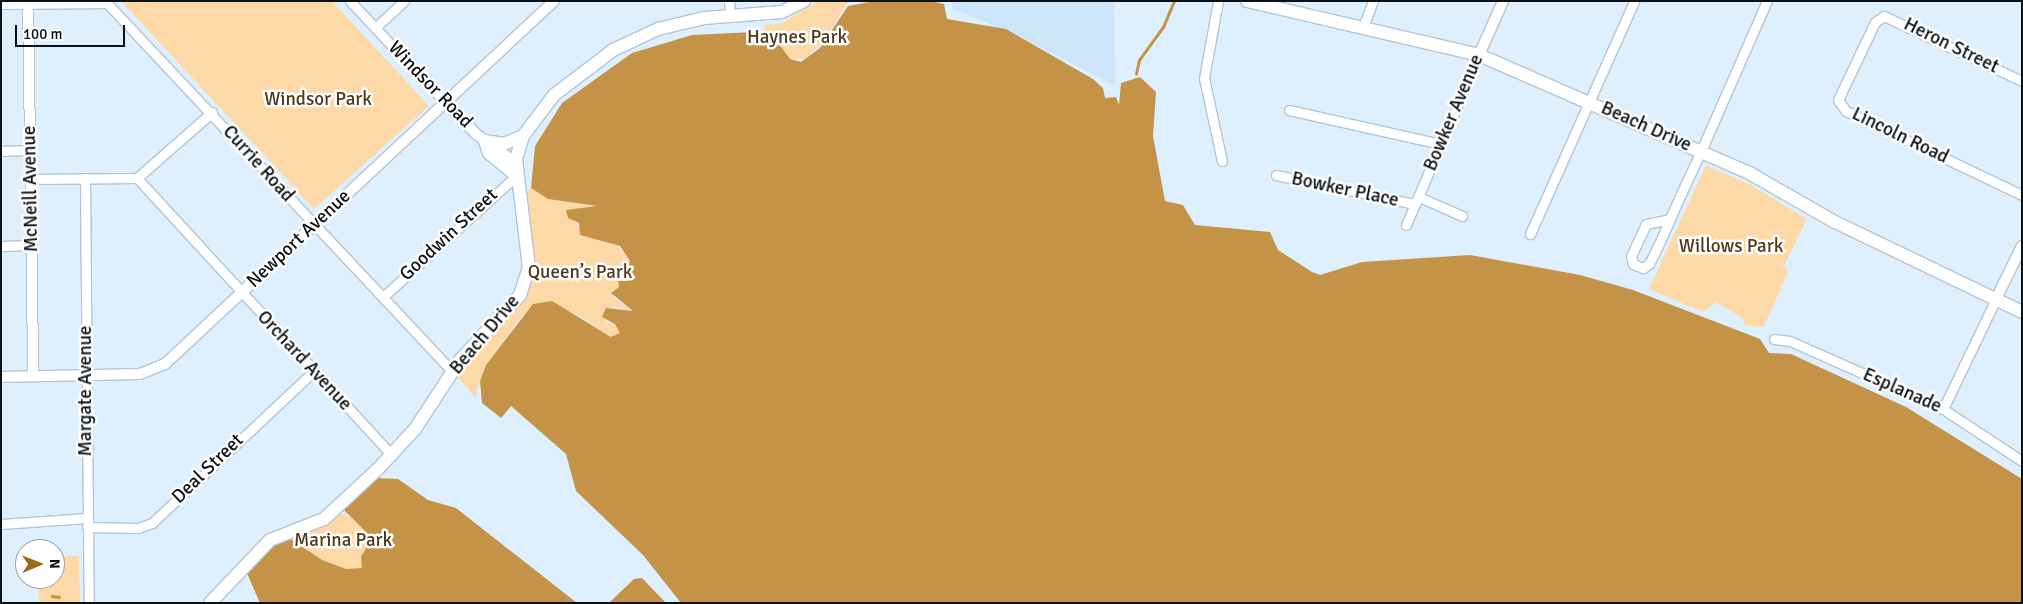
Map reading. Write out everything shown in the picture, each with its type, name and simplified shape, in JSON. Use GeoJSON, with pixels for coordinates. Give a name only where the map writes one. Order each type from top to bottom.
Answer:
{"type":"FeatureCollection","features":[{"type":"Feature","properties":{"kind":"main road","name":"Beach Drive"},"geometry":{"type":"LineString","coordinates":[[210,603],[270,540],[324,519],[392,454],[416,429],[452,370],[525,286],[528,268],[516,163],[523,136],[554,95],[619,46],[666,26],[730,16],[804,1]]}},
{"type":"Feature","properties":{"kind":"main road","name":"Beach Drive"},"geometry":{"type":"LineString","coordinates":[[1247,1],[1479,55],[1700,151],[2022,312]]}},
{"type":"Feature","properties":{"kind":"main road"},"geometry":{"type":"LineString","coordinates":[[485,141],[504,144],[523,136]]}},
{"type":"Feature","properties":{"kind":"main road"},"geometry":{"type":"LineString","coordinates":[[485,141],[490,153],[516,176]]}},
{"type":"Feature","properties":{"kind":"street","name":"Windsor Road"},"geometry":{"type":"LineString","coordinates":[[350,1],[445,102],[485,141],[516,163]]}},
{"type":"Feature","properties":{"kind":"street"},"geometry":{"type":"LineString","coordinates":[[375,28],[404,1]]}},
{"type":"Feature","properties":{"kind":"street","name":"Newport Avenue"},"geometry":{"type":"LineString","coordinates":[[1,377],[86,376],[155,370],[241,293],[554,1]]}},
{"type":"Feature","properties":{"kind":"street"},"geometry":{"type":"LineString","coordinates":[[729,1],[730,16]]}},
{"type":"Feature","properties":{"kind":"street"},"geometry":{"type":"LineString","coordinates":[[1218,1],[1204,78],[1222,161]]}},
{"type":"Feature","properties":{"kind":"street"},"geometry":{"type":"LineString","coordinates":[[1364,27],[1373,1]]}},
{"type":"Feature","properties":{"kind":"street","name":"Bowker Avenue"},"geometry":{"type":"LineString","coordinates":[[1406,225],[1503,1]]}},
{"type":"Feature","properties":{"kind":"street"},"geometry":{"type":"LineString","coordinates":[[1530,234],[1634,1]]}},
{"type":"Feature","properties":{"kind":"street"},"geometry":{"type":"LineString","coordinates":[[1670,219],[1646,224],[1631,256],[1633,264],[1643,268],[1649,264],[1670,219],[1767,1]]}},
{"type":"Feature","properties":{"kind":"street"},"geometry":{"type":"LineString","coordinates":[[1,4],[105,2]]}},
{"type":"Feature","properties":{"kind":"street","name":"Currie Road"},"geometry":{"type":"LineString","coordinates":[[105,2],[212,112],[314,224],[452,370]]}},
{"type":"Feature","properties":{"kind":"street","name":"McNeill Avenue"},"geometry":{"type":"LineString","coordinates":[[28,3],[33,376]]}},
{"type":"Feature","properties":{"kind":"street","name":"Heron Street"},"geometry":{"type":"LineString","coordinates":[[1880,18],[1891,18],[2022,80]]}},
{"type":"Feature","properties":{"kind":"street","name":"Lincoln Road"},"geometry":{"type":"LineString","coordinates":[[1880,18],[1838,96],[1840,106],[2022,195]]}},
{"type":"Feature","properties":{"kind":"street"},"geometry":{"type":"LineString","coordinates":[[1289,110],[1441,144]]}},
{"type":"Feature","properties":{"kind":"street"},"geometry":{"type":"LineString","coordinates":[[30,179],[137,178],[212,112]]}},
{"type":"Feature","properties":{"kind":"street"},"geometry":{"type":"LineString","coordinates":[[1,151],[29,150]]}},
{"type":"Feature","properties":{"kind":"street","name":"Bowker Place"},"geometry":{"type":"LineString","coordinates":[[1276,175],[1417,200]]}},
{"type":"Feature","properties":{"kind":"street","name":"Goodwin Street"},"geometry":{"type":"LineString","coordinates":[[384,296],[516,176]]}},
{"type":"Feature","properties":{"kind":"street","name":"Margate Avenue"},"geometry":{"type":"LineString","coordinates":[[85,178],[89,603]]}},
{"type":"Feature","properties":{"kind":"street","name":"Orchard Avenue"},"geometry":{"type":"LineString","coordinates":[[137,178],[241,293],[392,454]]}},
{"type":"Feature","properties":{"kind":"street"},"geometry":{"type":"LineString","coordinates":[[1417,200],[1462,216]]}},
{"type":"Feature","properties":{"kind":"street"},"geometry":{"type":"LineString","coordinates":[[1,246],[32,246]]}},
{"type":"Feature","properties":{"kind":"street"},"geometry":{"type":"LineString","coordinates":[[1943,409],[2022,246]]}},
{"type":"Feature","properties":{"kind":"street","name":"Esplanade"},"geometry":{"type":"LineString","coordinates":[[1774,339],[1790,341],[1943,409],[2022,461]]}},
{"type":"Feature","properties":{"kind":"street","name":"Deal Street"},"geometry":{"type":"LineString","coordinates":[[1,524],[87,522],[138,528],[152,522],[314,371]]}},
{"type":"Feature","properties":{"kind":"shaded area"},"geometry":{"type":"Polygon","coordinates":[[[875,1],[930,1],[944,4],[947,19],[1006,29],[1093,79],[1103,88],[1105,98],[1116,97],[1119,105],[1121,83],[1140,77],[1156,92],[1153,136],[1165,201],[1183,205],[1195,225],[1270,232],[1278,250],[1312,272],[1320,275],[1362,262],[1470,255],[1580,275],[1633,290],[1760,339],[1769,353],[1791,354],[1906,407],[2022,479],[2022,603],[681,603],[643,555],[576,491],[566,454],[511,406],[501,418],[482,403],[480,381],[486,365],[533,304],[552,301],[611,337],[620,333],[615,324],[602,317],[606,308],[633,311],[611,293],[619,287],[618,281],[629,281],[632,274],[628,269],[630,261],[620,246],[580,235],[579,223],[568,218],[566,210],[597,206],[548,199],[531,188],[535,146],[562,103],[632,53],[692,35],[754,32],[761,38],[771,33],[790,59],[801,62],[820,48],[848,6],[875,1]]]}},
{"type":"Feature","properties":{"kind":"shaded area"},"geometry":{"type":"Polygon","coordinates":[[[952,1],[1114,1],[1115,86],[1021,37],[952,8],[952,1]]]}},
{"type":"Feature","properties":{"kind":"shaded area"},"geometry":{"type":"Polygon","coordinates":[[[377,478],[398,479],[428,500],[456,508],[577,603],[260,603],[246,571],[270,547],[289,538],[322,560],[346,569],[362,568],[361,557],[372,538],[343,509],[377,478]]]}},
{"type":"Feature","properties":{"kind":"shaded area"},"geometry":{"type":"Polygon","coordinates":[[[642,578],[666,603],[609,603],[634,579],[642,578]]]}},
{"type":"Feature","properties":{"kind":"green space","name":"Windsor Park"},"geometry":{"type":"Polygon","coordinates":[[[121,1],[332,1],[429,106],[314,209],[121,1]]]}},
{"type":"Feature","properties":{"kind":"green space","name":"Haynes Park"},"geometry":{"type":"Polygon","coordinates":[[[818,1],[849,1],[823,42],[806,58],[787,60],[763,32],[766,25],[782,23],[818,1]]]}},
{"type":"Feature","properties":{"kind":"green space","name":"Willows Park"},"geometry":{"type":"Polygon","coordinates":[[[1706,165],[1751,185],[1807,219],[1784,266],[1788,272],[1764,327],[1743,325],[1745,320],[1716,302],[1703,312],[1649,289],[1706,165]]]}},
{"type":"Feature","properties":{"kind":"green space","name":"Queen’s Park"},"geometry":{"type":"Polygon","coordinates":[[[531,188],[548,199],[597,206],[599,209],[567,210],[586,237],[614,242],[630,261],[629,281],[613,297],[633,312],[613,306],[606,322],[616,324],[620,333],[611,337],[577,314],[524,313],[486,365],[475,397],[455,374],[534,280],[527,192],[531,188]]]}},
{"type":"Feature","properties":{"kind":"green space","name":"Marina Park"},"geometry":{"type":"Polygon","coordinates":[[[342,514],[353,518],[372,539],[362,557],[362,568],[346,569],[322,560],[293,540],[342,514]]]}},
{"type":"Feature","properties":{"kind":"green space"},"geometry":{"type":"Polygon","coordinates":[[[79,556],[80,603],[39,603],[39,589],[65,589],[65,557],[79,556]]]}},
{"type":"Feature","properties":{"kind":"waterway"},"geometry":{"type":"LineString","coordinates":[[1136,74],[1139,60],[1163,27],[1174,1]]}},
{"type":"Feature","properties":{"kind":"waterway"},"geometry":{"type":"LineString","coordinates":[[52,596],[59,597]]}}]}
